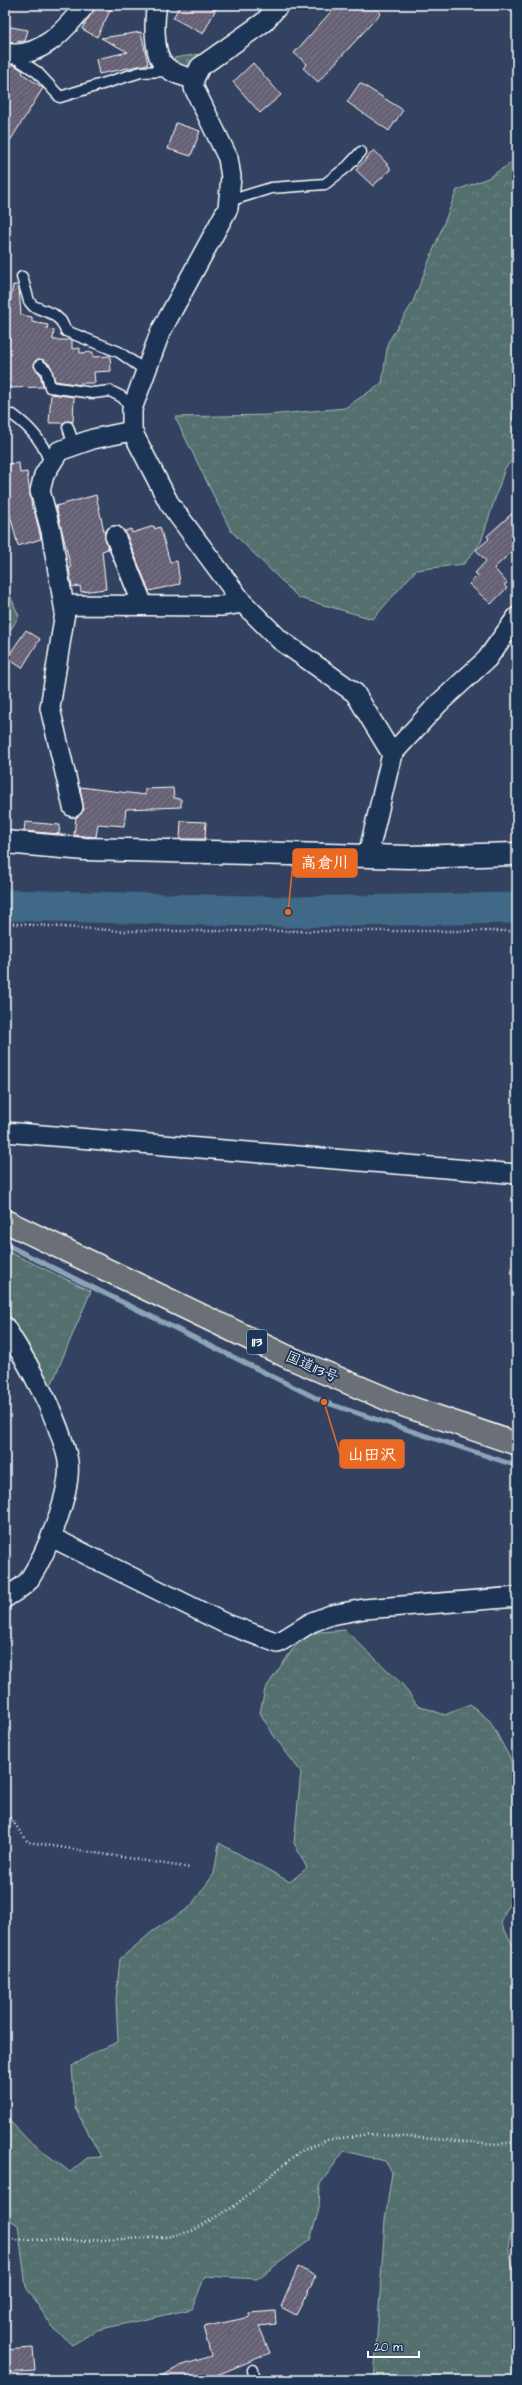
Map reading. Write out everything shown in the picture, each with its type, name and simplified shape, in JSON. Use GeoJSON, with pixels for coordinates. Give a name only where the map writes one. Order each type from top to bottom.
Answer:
{"type":"FeatureCollection","features":[{"type":"Feature","properties":{"kind":"highway","name":"国道113号"},"geometry":{"type":"LineString","coordinates":[[5,1221],[309,1366],[394,1402],[517,1444]]}},
{"type":"Feature","properties":{"kind":"street"},"geometry":{"type":"LineString","coordinates":[[7,54],[25,53],[44,46],[67,28],[85,5]]}},
{"type":"Feature","properties":{"kind":"street"},"geometry":{"type":"LineString","coordinates":[[157,5],[155,18],[157,46],[164,66],[177,75],[194,79]]}},
{"type":"Feature","properties":{"kind":"street"},"geometry":{"type":"LineString","coordinates":[[279,5],[264,22],[200,67],[194,79],[194,88],[228,158],[231,177],[228,208],[160,332],[132,409],[132,431],[169,503],[193,539],[222,572],[243,603],[280,640],[355,693],[392,754]]}},
{"type":"Feature","properties":{"kind":"street"},"geometry":{"type":"LineString","coordinates":[[73,807],[50,708],[62,640],[64,605],[52,538],[40,491],[44,475],[59,451],[93,439],[132,431]]}},
{"type":"Feature","properties":{"kind":"street"},"geometry":{"type":"LineString","coordinates":[[115,536],[143,605]]}},
{"type":"Feature","properties":{"kind":"street"},"geometry":{"type":"LineString","coordinates":[[64,605],[221,606],[243,603]]}},
{"type":"Feature","properties":{"kind":"street"},"geometry":{"type":"LineString","coordinates":[[368,855],[392,754],[438,704],[488,660],[517,617]]}},
{"type":"Feature","properties":{"kind":"street"},"geometry":{"type":"LineString","coordinates":[[5,842],[85,849],[409,857],[517,854]]}},
{"type":"Feature","properties":{"kind":"street"},"geometry":{"type":"LineString","coordinates":[[5,1132],[517,1174]]}},
{"type":"Feature","properties":{"kind":"street"},"geometry":{"type":"LineString","coordinates":[[5,1327],[57,1423],[68,1458],[68,1474],[64,1495],[51,1537],[28,1581],[5,1598]]}},
{"type":"Feature","properties":{"kind":"street"},"geometry":{"type":"LineString","coordinates":[[51,1537],[224,1623],[278,1643],[312,1622],[331,1615],[364,1609],[517,1597]]}},
{"type":"Feature","properties":{"kind":"lane"},"geometry":{"type":"LineString","coordinates":[[7,54],[37,72],[60,97],[141,72],[171,70]]}},
{"type":"Feature","properties":{"kind":"lane"},"geometry":{"type":"LineString","coordinates":[[229,200],[271,188],[325,184],[348,166],[361,152]]}},
{"type":"Feature","properties":{"kind":"lane"},"geometry":{"type":"LineString","coordinates":[[22,277],[28,302],[33,306],[53,314],[61,321],[66,331],[119,352],[146,371]]}},
{"type":"Feature","properties":{"kind":"lane"},"geometry":{"type":"LineString","coordinates":[[40,365],[46,370],[50,387],[93,393],[110,391],[122,396],[132,409]]}},
{"type":"Feature","properties":{"kind":"lane"},"geometry":{"type":"LineString","coordinates":[[13,415],[38,438],[47,452],[50,465]]}},
{"type":"Feature","properties":{"kind":"lane"},"geometry":{"type":"LineString","coordinates":[[68,428],[74,446]]}},
{"type":"Feature","properties":{"kind":"path"},"geometry":{"type":"LineString","coordinates":[[5,923],[123,931],[517,931]]}},
{"type":"Feature","properties":{"kind":"path"},"geometry":{"type":"LineString","coordinates":[[5,1811],[28,1842],[190,1868]]}},
{"type":"Feature","properties":{"kind":"path"},"geometry":{"type":"LineString","coordinates":[[5,2240],[78,2241],[166,2237],[192,2231],[233,2207],[298,2152],[327,2140],[340,2137],[369,2134],[497,2144],[517,2142]]}},
{"type":"Feature","properties":{"kind":"green space"},"geometry":{"type":"Polygon","coordinates":[[[199,54],[201,64],[176,68],[174,58],[199,54]]]}},
{"type":"Feature","properties":{"kind":"green space"},"geometry":{"type":"Polygon","coordinates":[[[517,159],[517,456],[505,468],[481,542],[464,564],[416,570],[373,619],[299,598],[231,531],[175,417],[268,415],[345,408],[382,383],[388,342],[412,304],[457,190],[488,178],[517,159]]]}},
{"type":"Feature","properties":{"kind":"green space"},"geometry":{"type":"Polygon","coordinates":[[[5,584],[19,616],[5,639],[5,584]]]}},
{"type":"Feature","properties":{"kind":"green space"},"geometry":{"type":"Polygon","coordinates":[[[5,1250],[91,1291],[50,1388],[5,1306],[5,1250]]]}},
{"type":"Feature","properties":{"kind":"green space"},"geometry":{"type":"Polygon","coordinates":[[[345,1630],[402,1684],[417,1705],[445,1715],[470,1704],[490,1721],[512,1762],[517,1800],[517,1885],[501,1923],[517,1953],[517,2217],[514,2221],[508,2246],[517,2283],[517,2380],[374,2380],[385,2220],[392,2172],[385,2161],[344,2151],[320,2184],[319,2209],[310,2240],[257,2279],[205,2276],[192,2309],[97,2330],[72,2345],[53,2328],[26,2287],[18,2225],[5,2217],[5,2116],[29,2141],[70,2172],[87,2158],[101,2157],[75,2108],[72,2066],[95,2052],[118,2042],[116,1999],[120,1959],[153,1931],[189,1908],[214,1874],[219,1843],[290,1882],[307,1868],[294,1843],[301,1772],[274,1736],[260,1713],[265,1689],[292,1650],[308,1633],[345,1630]]]}},
{"type":"Feature","properties":{"kind":"building"},"geometry":{"type":"Polygon","coordinates":[[[96,5],[113,5],[97,37],[82,29],[96,5]]]}},
{"type":"Feature","properties":{"kind":"building"},"geometry":{"type":"Polygon","coordinates":[[[180,5],[218,5],[203,34],[173,18],[180,5]]]}},
{"type":"Feature","properties":{"kind":"building"},"geometry":{"type":"Polygon","coordinates":[[[337,5],[372,5],[381,13],[318,82],[303,68],[307,64],[294,53],[337,5]]]}},
{"type":"Feature","properties":{"kind":"building"},"geometry":{"type":"Polygon","coordinates":[[[5,26],[28,30],[25,41],[5,42],[5,26]]]}},
{"type":"Feature","properties":{"kind":"building"},"geometry":{"type":"Polygon","coordinates":[[[141,32],[148,64],[99,74],[96,59],[128,52],[101,38],[141,32]]]}},
{"type":"Feature","properties":{"kind":"building"},"geometry":{"type":"Polygon","coordinates":[[[253,63],[281,95],[260,113],[233,82],[253,63]]]}},
{"type":"Feature","properties":{"kind":"building"},"geometry":{"type":"Polygon","coordinates":[[[5,64],[14,65],[22,70],[23,74],[43,88],[5,149],[5,64]]]}},
{"type":"Feature","properties":{"kind":"building"},"geometry":{"type":"Polygon","coordinates":[[[360,83],[403,110],[389,131],[347,102],[360,83]]]}},
{"type":"Feature","properties":{"kind":"building"},"geometry":{"type":"Polygon","coordinates":[[[176,123],[200,131],[191,156],[168,149],[176,123]]]}},
{"type":"Feature","properties":{"kind":"building"},"geometry":{"type":"Polygon","coordinates":[[[374,150],[390,167],[390,170],[373,186],[356,170],[374,150]]]}},
{"type":"Feature","properties":{"kind":"building"},"geometry":{"type":"Polygon","coordinates":[[[13,285],[18,285],[19,288],[21,315],[32,317],[32,322],[48,325],[47,329],[54,330],[53,340],[72,340],[72,349],[80,348],[80,353],[93,352],[93,357],[110,356],[111,371],[94,372],[95,383],[81,383],[81,385],[55,381],[50,365],[44,360],[38,359],[35,361],[34,367],[40,374],[43,387],[7,388],[5,336],[13,285]]]}},
{"type":"Feature","properties":{"kind":"building"},"geometry":{"type":"Polygon","coordinates":[[[51,394],[74,397],[73,422],[49,423],[51,394]]]}},
{"type":"Feature","properties":{"kind":"building"},"geometry":{"type":"Polygon","coordinates":[[[19,463],[20,473],[27,472],[32,509],[34,509],[41,539],[18,546],[7,503],[5,503],[5,464],[19,463]]]}},
{"type":"Feature","properties":{"kind":"building"},"geometry":{"type":"Polygon","coordinates":[[[96,495],[108,549],[102,551],[106,589],[81,592],[80,586],[72,587],[69,568],[71,568],[56,506],[96,495]]]}},
{"type":"Feature","properties":{"kind":"building"},"geometry":{"type":"Polygon","coordinates":[[[517,509],[517,547],[494,568],[507,583],[504,585],[507,588],[491,604],[469,584],[478,575],[475,573],[486,561],[476,550],[489,539],[487,536],[517,509]]]}},
{"type":"Feature","properties":{"kind":"building"},"geometry":{"type":"Polygon","coordinates":[[[154,526],[155,529],[160,527],[170,562],[177,561],[180,584],[149,591],[125,531],[131,529],[132,533],[154,526]]]}},
{"type":"Feature","properties":{"kind":"building"},"geometry":{"type":"Polygon","coordinates":[[[26,630],[40,639],[22,668],[7,658],[26,630]]]}},
{"type":"Feature","properties":{"kind":"building"},"geometry":{"type":"Polygon","coordinates":[[[80,787],[145,795],[145,789],[173,788],[174,798],[181,799],[181,807],[126,809],[124,826],[98,824],[96,837],[74,835],[76,817],[84,810],[80,787]]]}},
{"type":"Feature","properties":{"kind":"building"},"geometry":{"type":"Polygon","coordinates":[[[181,821],[206,822],[205,839],[180,839],[181,821]]]}},
{"type":"Feature","properties":{"kind":"building"},"geometry":{"type":"Polygon","coordinates":[[[25,822],[60,825],[59,834],[24,831],[25,822]]]}},
{"type":"Feature","properties":{"kind":"building"},"geometry":{"type":"Polygon","coordinates":[[[298,2267],[316,2276],[296,2315],[281,2307],[298,2267]]]}},
{"type":"Feature","properties":{"kind":"building"},"geometry":{"type":"Polygon","coordinates":[[[275,2311],[276,2324],[259,2326],[270,2353],[205,2380],[155,2380],[180,2366],[211,2356],[203,2327],[250,2317],[249,2313],[275,2311]]]}},
{"type":"Feature","properties":{"kind":"building"},"geometry":{"type":"Polygon","coordinates":[[[33,2348],[35,2371],[5,2373],[5,2350],[33,2348]]]}},
{"type":"Feature","properties":{"kind":"waterway"},"geometry":{"type":"LineString","coordinates":[[5,905],[288,912],[517,908]]}},
{"type":"Feature","properties":{"kind":"waterway"},"geometry":{"type":"LineString","coordinates":[[5,1244],[324,1402],[517,1466]]}},
{"type":"Feature","properties":{"kind":"place","name":"高倉川"},"geometry":{"type":"Point","coordinates":[288,912]}},
{"type":"Feature","properties":{"kind":"place","name":"山田沢"},"geometry":{"type":"Point","coordinates":[324,1402]}}]}
